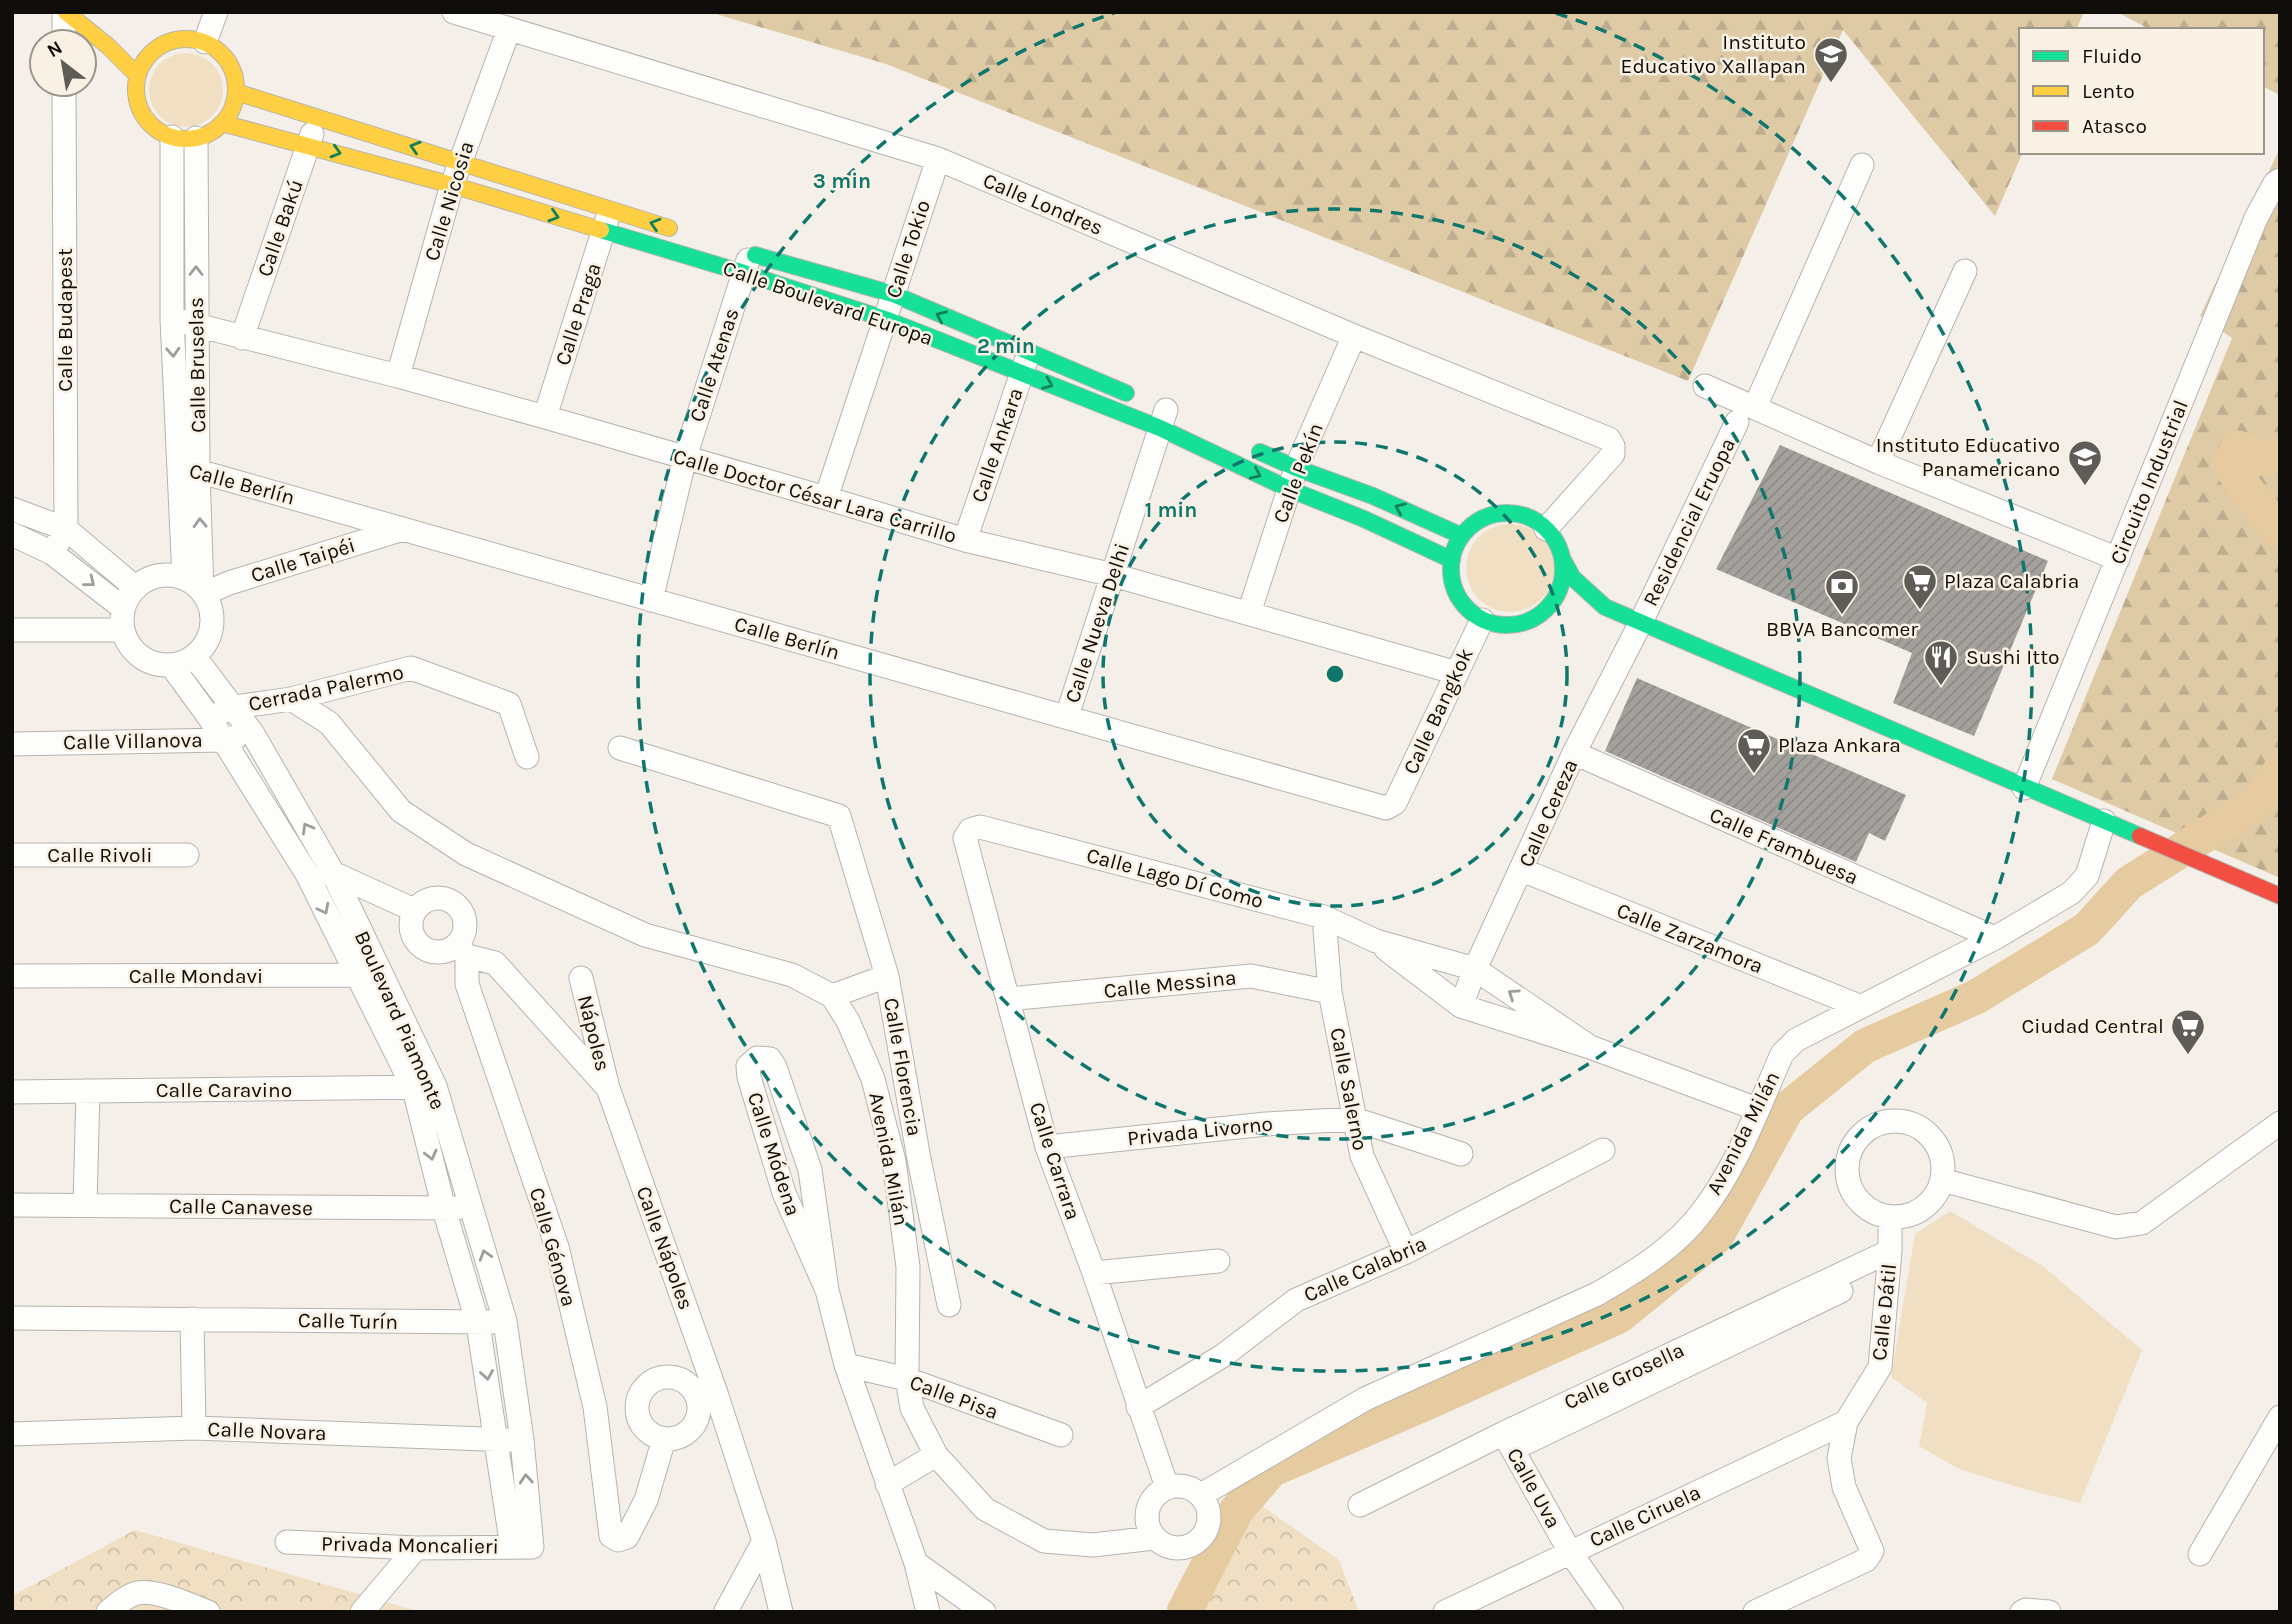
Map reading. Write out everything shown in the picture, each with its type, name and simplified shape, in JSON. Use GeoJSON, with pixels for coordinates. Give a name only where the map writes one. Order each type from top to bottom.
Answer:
{"type":"FeatureCollection","features":[{"type":"Feature","properties":{"kind":"main road"},"geometry":{"type":"LineString","coordinates":[[65,12],[141,68]]}},
{"type":"Feature","properties":{"kind":"main road"},"geometry":{"type":"LineString","coordinates":[[188,38],[205,42],[218,50],[229,62],[235,77],[236,92],[232,108],[222,123],[210,132],[196,138],[172,137],[158,130],[142,113],[136,90],[141,68],[156,48],[171,41],[188,38]]}},
{"type":"Feature","properties":{"kind":"main road","name":"Calle Boulevard Europa"},"geometry":{"type":"LineString","coordinates":[[236,92],[460,161],[607,221],[687,234]]}},
{"type":"Feature","properties":{"kind":"main road","name":"Calle Boulevard Europa"},"geometry":{"type":"LineString","coordinates":[[222,123],[309,144],[452,185],[607,221],[744,259],[893,294],[1030,351],[1160,412],[1293,479],[1364,519],[1452,560]]}},
{"type":"Feature","properties":{"kind":"main road","name":"Calle Boulevard Europa"},"geometry":{"type":"LineString","coordinates":[[744,259],[1021,373],[1160,412]]}},
{"type":"Feature","properties":{"kind":"main road","name":"Calle Boulevard Europa"},"geometry":{"type":"LineString","coordinates":[[1249,447],[1293,479],[1373,496],[1462,536]]}},
{"type":"Feature","properties":{"kind":"main road"},"geometry":{"type":"LineString","coordinates":[[1364,519],[1373,496]]}},
{"type":"Feature","properties":{"kind":"main road"},"geometry":{"type":"LineString","coordinates":[[1562,558],[1563,575],[1556,606],[1517,624],[1499,625],[1482,620],[1467,609],[1451,578],[1455,547],[1476,522],[1493,515],[1512,513],[1531,518],[1557,542],[1573,578],[1605,607],[2280,896]]}},
{"type":"Feature","properties":{"kind":"main road"},"geometry":{"type":"LineString","coordinates":[[1584,607],[1605,607]]}},
{"type":"Feature","properties":{"kind":"street"},"geometry":{"type":"LineString","coordinates":[[205,42],[216,12]]}},
{"type":"Feature","properties":{"kind":"street","name":"Calle Londres"},"geometry":{"type":"LineString","coordinates":[[454,12],[938,159],[1354,336],[1609,439],[1614,446],[1613,454],[1546,529]]}},
{"type":"Feature","properties":{"kind":"street","name":"Calle Nicosia"},"geometry":{"type":"LineString","coordinates":[[398,376],[452,185],[509,29]]}},
{"type":"Feature","properties":{"kind":"street","name":"Calle Budapest"},"geometry":{"type":"LineString","coordinates":[[64,98],[66,529]]}},
{"type":"Feature","properties":{"kind":"street","name":"Calle Bakú"},"geometry":{"type":"LineString","coordinates":[[242,338],[318,117]]}},
{"type":"Feature","properties":{"kind":"street","name":"Calle Bruselas"},"geometry":{"type":"LineString","coordinates":[[172,137],[172,319],[186,381],[188,469],[197,588]]}},
{"type":"Feature","properties":{"kind":"street","name":"Calle Bruselas"},"geometry":{"type":"LineString","coordinates":[[186,381],[196,326],[196,138]]}},
{"type":"Feature","properties":{"kind":"street","name":"Calle Tokio"},"geometry":{"type":"LineString","coordinates":[[826,498],[938,159]]}},
{"type":"Feature","properties":{"kind":"street","name":"Residencial Eruopa"},"geometry":{"type":"LineString","coordinates":[[1641,622],[1746,414],[1862,165]]}},
{"type":"Feature","properties":{"kind":"street","name":"Circuito Industrial"},"geometry":{"type":"LineString","coordinates":[[2024,788],[2256,218],[2275,183],[2280,180]]}},
{"type":"Feature","properties":{"kind":"street","name":"Calle Praga"},"geometry":{"type":"LineString","coordinates":[[545,417],[607,221]]}},
{"type":"Feature","properties":{"kind":"street","name":"Calle Atenas"},"geometry":{"type":"LineString","coordinates":[[650,600],[685,457],[744,259]]}},
{"type":"Feature","properties":{"kind":"street"},"geometry":{"type":"LineString","coordinates":[[1878,462],[1965,271]]}},
{"type":"Feature","properties":{"kind":"street","name":"Calle Doctor César Lara Carrillo"},"geometry":{"type":"LineString","coordinates":[[172,319],[398,376],[965,540],[1113,575],[1457,673]]}},
{"type":"Feature","properties":{"kind":"street","name":"Calle Pekín"},"geometry":{"type":"LineString","coordinates":[[1249,613],[1293,479],[1354,336]]}},
{"type":"Feature","properties":{"kind":"street","name":"Calle Ankara"},"geometry":{"type":"LineString","coordinates":[[965,540],[1030,351]]}},
{"type":"Feature","properties":{"kind":"street"},"geometry":{"type":"LineString","coordinates":[[1704,386],[1746,414],[1878,462],[2118,559]]}},
{"type":"Feature","properties":{"kind":"street","name":"Calle Nueva Delhi"},"geometry":{"type":"LineString","coordinates":[[1067,716],[1113,575],[1160,412]]}},
{"type":"Feature","properties":{"kind":"street","name":"Calle Berlín"},"geometry":{"type":"LineString","coordinates":[[188,469],[1386,807],[1395,803]]}},
{"type":"Feature","properties":{"kind":"street"},"geometry":{"type":"LineString","coordinates":[[12,509],[66,529],[136,587]]}},
{"type":"Feature","properties":{"kind":"street"},"geometry":{"type":"LineString","coordinates":[[52,553],[66,529]]}},
{"type":"Feature","properties":{"kind":"street","name":"Calle Taipéi"},"geometry":{"type":"LineString","coordinates":[[197,588],[229,583],[403,529]]}},
{"type":"Feature","properties":{"kind":"street"},"geometry":{"type":"LineString","coordinates":[[12,534],[52,553],[123,619]]}},
{"type":"Feature","properties":{"kind":"street"},"geometry":{"type":"LineString","coordinates":[[171,575],[197,588],[209,604],[212,619],[204,646],[194,656],[171,665],[146,660],[135,652],[128,642],[123,619],[128,597],[136,587],[146,580],[171,575]]}},
{"type":"Feature","properties":{"kind":"street"},"geometry":{"type":"LineString","coordinates":[[12,630],[123,619]]}},
{"type":"Feature","properties":{"kind":"street","name":"Calle Bangkok"},"geometry":{"type":"LineString","coordinates":[[1395,803],[1482,620]]}},
{"type":"Feature","properties":{"kind":"street","name":"Calle Cereza"},"geometry":{"type":"LineString","coordinates":[[1461,1006],[1475,969],[1574,753],[1641,622]]}},
{"type":"Feature","properties":{"kind":"street","name":"Boulevard Piamonte"},"geometry":{"type":"LineString","coordinates":[[194,656],[253,734],[333,873],[368,972]]}},
{"type":"Feature","properties":{"kind":"street","name":"Boulevard Piamonte"},"geometry":{"type":"LineString","coordinates":[[171,665],[224,740],[368,972],[425,1088],[471,1207],[505,1321],[523,1440],[522,1547]]}},
{"type":"Feature","properties":{"kind":"street","name":"Cerrada Palermo"},"geometry":{"type":"LineString","coordinates":[[209,717],[235,707],[291,699],[411,668],[509,704],[527,757]]}},
{"type":"Feature","properties":{"kind":"street"},"geometry":{"type":"LineString","coordinates":[[291,699],[329,723],[401,811],[466,854],[645,935],[792,975],[832,996]]}},
{"type":"Feature","properties":{"kind":"street","name":"Calle Villanova"},"geometry":{"type":"LineString","coordinates":[[12,744],[224,740],[253,734]]}},
{"type":"Feature","properties":{"kind":"street","name":"Calle Florencia"},"geometry":{"type":"LineString","coordinates":[[620,748],[839,816],[887,976],[919,1159],[949,1305]]}},
{"type":"Feature","properties":{"kind":"street","name":"Calle Frambuesa"},"geometry":{"type":"LineString","coordinates":[[1574,753],[1995,938]]}},
{"type":"Feature","properties":{"kind":"street","name":"Avenida Milán"},"geometry":{"type":"LineString","coordinates":[[1201,1495],[1365,1399],[1597,1294],[1632,1274],[1669,1246],[1701,1214],[1724,1178],[1782,1055],[1796,1040],[1995,938],[2071,893],[2087,876],[2112,824]]}},
{"type":"Feature","properties":{"kind":"street","name":"Calle Lago Dí Como"},"geometry":{"type":"LineString","coordinates":[[970,830],[980,827],[1324,917],[1376,941],[1475,969],[1590,1047]]}},
{"type":"Feature","properties":{"kind":"street","name":"Calle Carrara"},"geometry":{"type":"LineString","coordinates":[[970,830],[965,838],[1047,1147],[1094,1273],[1167,1487]]}},
{"type":"Feature","properties":{"kind":"street","name":"Calle Rivoli"},"geometry":{"type":"LineString","coordinates":[[12,855],[187,855]]}},
{"type":"Feature","properties":{"kind":"street","name":"Calle Zarzamora"},"geometry":{"type":"LineString","coordinates":[[1522,870],[1858,1006]]}},
{"type":"Feature","properties":{"kind":"street"},"geometry":{"type":"LineString","coordinates":[[307,874],[333,873],[414,910],[429,899],[447,900],[461,911],[465,929],[462,950]]}},
{"type":"Feature","properties":{"kind":"street","name":"Calle Nápoles"},"geometry":{"type":"LineString","coordinates":[[414,910],[411,918],[412,936],[424,949],[441,953],[462,950],[495,963],[608,1088],[707,1396],[764,1541],[780,1612]]}},
{"type":"Feature","properties":{"kind":"street","name":"Calle Salerno"},"geometry":{"type":"LineString","coordinates":[[1324,917],[1330,992],[1362,1156],[1406,1252]]}},
{"type":"Feature","properties":{"kind":"street","name":"Calle Lago Dí Como"},"geometry":{"type":"LineString","coordinates":[[1376,941],[1461,1006],[1590,1047]]}},
{"type":"Feature","properties":{"kind":"street","name":"Calle Génova"},"geometry":{"type":"LineString","coordinates":[[462,950],[467,984],[557,1247],[595,1407],[611,1536],[618,1540],[627,1537],[646,1500],[664,1438]]}},
{"type":"Feature","properties":{"kind":"street","name":"Calle Mondavi"},"geometry":{"type":"LineString","coordinates":[[12,976],[368,972]]}},
{"type":"Feature","properties":{"kind":"street","name":"Calle Florencia"},"geometry":{"type":"LineString","coordinates":[[832,996],[887,976]]}},
{"type":"Feature","properties":{"kind":"street","name":"Calle Messina"},"geometry":{"type":"LineString","coordinates":[[1008,999],[1251,976],[1330,992]]}},
{"type":"Feature","properties":{"kind":"street","name":"Nápoles"},"geometry":{"type":"LineString","coordinates":[[581,978],[608,1088]]}},
{"type":"Feature","properties":{"kind":"street","name":"Avenida Milán"},"geometry":{"type":"LineString","coordinates":[[832,996],[848,1021],[873,1079],[894,1161],[908,1268],[906,1379],[912,1408],[936,1455],[985,1509],[1044,1541],[1093,1545],[1154,1538]]}},
{"type":"Feature","properties":{"kind":"street"},"geometry":{"type":"LineString","coordinates":[[1590,1047],[1757,1109]]}},
{"type":"Feature","properties":{"kind":"street","name":"Calle Módena"},"geometry":{"type":"LineString","coordinates":[[827,1290],[780,1180],[749,1077],[748,1066],[757,1058],[770,1059],[775,1067],[810,1170],[827,1290],[846,1365],[916,1563],[928,1612]]}},
{"type":"Feature","properties":{"kind":"street","name":"Boulevard Piamonte"},"geometry":{"type":"LineString","coordinates":[[425,1088],[444,1209],[478,1324],[498,1441],[522,1547]]}},
{"type":"Feature","properties":{"kind":"street","name":"Calle Caravino"},"geometry":{"type":"LineString","coordinates":[[12,1092],[425,1088]]}},
{"type":"Feature","properties":{"kind":"street"},"geometry":{"type":"LineString","coordinates":[[85,1205],[88,1091]]}},
{"type":"Feature","properties":{"kind":"street"},"geometry":{"type":"LineString","coordinates":[[1354,1119],[1461,1154]]}},
{"type":"Feature","properties":{"kind":"street","name":"Privada Livorno"},"geometry":{"type":"LineString","coordinates":[[1047,1147],[1266,1124],[1354,1119]]}},
{"type":"Feature","properties":{"kind":"street"},"geometry":{"type":"LineString","coordinates":[[1899,1121],[1916,1125],[1929,1134],[1939,1148],[1944,1164],[1942,1180],[1929,1204],[1904,1217],[1890,1217],[1874,1213],[1861,1203],[1851,1189],[1847,1173],[1849,1156],[1855,1141],[1882,1122],[1899,1121]]}},
{"type":"Feature","properties":{"kind":"street"},"geometry":{"type":"LineString","coordinates":[[1942,1180],[2116,1227],[2142,1223],[2280,1123]]}},
{"type":"Feature","properties":{"kind":"street","name":"Calle Calabria"},"geometry":{"type":"LineString","coordinates":[[1138,1407],[1224,1355],[1296,1300],[1406,1252],[1603,1150]]}},
{"type":"Feature","properties":{"kind":"street","name":"Calle Florencia"},"geometry":{"type":"LineString","coordinates":[[894,1161],[919,1159]]}},
{"type":"Feature","properties":{"kind":"street","name":"Calle Canavese"},"geometry":{"type":"LineString","coordinates":[[12,1205],[444,1209],[471,1207]]}},
{"type":"Feature","properties":{"kind":"street","name":"Calle Dátil"},"geometry":{"type":"LineString","coordinates":[[1755,1612],[1866,1560],[1872,1551],[1844,1487],[1839,1458],[1846,1422],[1880,1367],[1890,1217]]}},
{"type":"Feature","properties":{"kind":"street","name":"Calle Grosella"},"geometry":{"type":"LineString","coordinates":[[1360,1506],[1508,1441],[1889,1259]]}},
{"type":"Feature","properties":{"kind":"street"},"geometry":{"type":"LineString","coordinates":[[1094,1273],[1218,1261]]}},
{"type":"Feature","properties":{"kind":"street","name":"Calle Turín"},"geometry":{"type":"LineString","coordinates":[[12,1318],[478,1324],[505,1321]]}},
{"type":"Feature","properties":{"kind":"street"},"geometry":{"type":"LineString","coordinates":[[192,1319],[194,1428]]}},
{"type":"Feature","properties":{"kind":"street","name":"Calle Pisa"},"geometry":{"type":"LineString","coordinates":[[846,1365],[906,1379],[1061,1435]]}},
{"type":"Feature","properties":{"kind":"street"},"geometry":{"type":"LineString","coordinates":[[673,1377],[707,1396],[695,1423],[687,1432],[676,1438],[664,1438],[652,1434],[643,1426],[638,1416],[637,1404],[641,1392],[649,1383],[660,1378],[673,1377]]}},
{"type":"Feature","properties":{"kind":"street"},"geometry":{"type":"LineString","coordinates":[[2200,1554],[2280,1417]]}},
{"type":"Feature","properties":{"kind":"street","name":"Calle Ciruela"},"geometry":{"type":"LineString","coordinates":[[1444,1612],[1846,1422]]}},
{"type":"Feature","properties":{"kind":"street","name":"Calle Novara"},"geometry":{"type":"LineString","coordinates":[[12,1434],[194,1428],[523,1440]]}},
{"type":"Feature","properties":{"kind":"street","name":"Calle Uva"},"geometry":{"type":"LineString","coordinates":[[1508,1441],[1570,1552],[1612,1612]]}},
{"type":"Feature","properties":{"kind":"street"},"geometry":{"type":"LineString","coordinates":[[887,1484],[936,1455]]}},
{"type":"Feature","properties":{"kind":"street"},"geometry":{"type":"LineString","coordinates":[[1185,1486],[1201,1495],[1207,1503],[1209,1513],[1205,1532],[1199,1540],[1191,1546],[1171,1548],[1154,1538],[1149,1529],[1147,1509],[1158,1493],[1167,1487],[1185,1486]]}},
{"type":"Feature","properties":{"kind":"street"},"geometry":{"type":"LineString","coordinates":[[726,1611],[764,1541]]}},
{"type":"Feature","properties":{"kind":"street","name":"Privada Moncalieri"},"geometry":{"type":"LineString","coordinates":[[287,1542],[416,1548],[522,1547]]}},
{"type":"Feature","properties":{"kind":"street"},"geometry":{"type":"LineString","coordinates":[[362,1612],[416,1548]]}},
{"type":"Feature","properties":{"kind":"street"},"geometry":{"type":"LineString","coordinates":[[916,1563],[984,1612]]}},
{"type":"Feature","properties":{"kind":"street"},"geometry":{"type":"LineString","coordinates":[[108,1612],[119,1602],[137,1593],[153,1593],[208,1612]]}},
{"type":"Feature","properties":{"kind":"green space"},"geometry":{"type":"Polygon","coordinates":[[[709,12],[2084,12],[2077,28],[2019,28],[2019,154],[2022,154],[1995,216],[1843,30],[1688,381],[886,64],[709,12]]]}},
{"type":"Feature","properties":{"kind":"green space"},"geometry":{"type":"Polygon","coordinates":[[[2117,12],[2280,12],[2280,95],[2264,87],[2264,28],[2147,28],[2117,12]]]}},
{"type":"Feature","properties":{"kind":"green space"},"geometry":{"type":"Polygon","coordinates":[[[186,53],[207,59],[217,69],[223,90],[217,111],[207,121],[186,127],[165,121],[155,111],[149,90],[155,69],[165,59],[186,53]]]}},
{"type":"Feature","properties":{"kind":"green space"},"geometry":{"type":"Polygon","coordinates":[[[2280,148],[2280,878],[2052,779],[2232,338],[2200,316],[2280,148]]]}},
{"type":"Feature","properties":{"kind":"green space"},"geometry":{"type":"Polygon","coordinates":[[[1510,524],[1527,527],[1541,537],[1551,551],[1554,568],[1551,585],[1541,599],[1527,609],[1510,612],[1493,609],[1479,599],[1469,585],[1466,568],[1469,551],[1479,537],[1493,527],[1510,524]]]}},
{"type":"Feature","properties":{"kind":"green space"},"geometry":{"type":"Polygon","coordinates":[[[1950,1211],[2044,1267],[2142,1350],[2080,1503],[1959,1469],[1919,1446],[1927,1403],[1891,1377],[1915,1234],[1950,1211]]]}},
{"type":"Feature","properties":{"kind":"green space"},"geometry":{"type":"Polygon","coordinates":[[[1238,1489],[1339,1560],[1359,1612],[1166,1612],[1238,1489]]]}},
{"type":"Feature","properties":{"kind":"green space"},"geometry":{"type":"Polygon","coordinates":[[[135,1530],[421,1612],[12,1612],[12,1596],[135,1530]]]}},
{"type":"Feature","properties":{"kind":"building","name":"Plaza Calabria"},"geometry":{"type":"Polygon","coordinates":[[[1780,445],[2048,561],[1974,736],[1893,703],[1912,653],[1716,569],[1780,445]]]}},
{"type":"Feature","properties":{"kind":"building","name":"Plaza Ankara"},"geometry":{"type":"Polygon","coordinates":[[[1637,678],[1906,795],[1885,841],[1869,833],[1856,862],[1605,751],[1637,678]]]}},
{"type":"Feature","properties":{"kind":"waterway"},"geometry":{"type":"LineString","coordinates":[[2280,454],[2263,458],[2238,448],[2229,463],[2244,487],[2280,532]]}},
{"type":"Feature","properties":{"kind":"waterway"},"geometry":{"type":"LineString","coordinates":[[1184,1612],[1236,1511],[1271,1470],[1619,1316],[1716,1237],[1787,1109],[1865,1046],[1976,997],[2087,929],[2129,883],[2259,801],[2280,771]]}},
{"type":"Feature","properties":{"kind":"traffic: fast"},"geometry":{"type":"LineString","coordinates":[[601,230],[885,319],[1160,428],[1289,489],[1364,519],[1452,560]]}},
{"type":"Feature","properties":{"kind":"traffic: fast"},"geometry":{"type":"LineString","coordinates":[[755,255],[893,294],[1126,393]]}},
{"type":"Feature","properties":{"kind":"traffic: fast"},"geometry":{"type":"LineString","coordinates":[[1260,452],[1373,496],[1462,536]]}},
{"type":"Feature","properties":{"kind":"traffic: fast"},"geometry":{"type":"LineString","coordinates":[[1507,513],[1528,518],[1546,530],[1558,548],[1563,569],[1558,590],[1546,608],[1528,620],[1507,625],[1486,620],[1468,608],[1456,590],[1451,569],[1456,548],[1468,530],[1486,518],[1507,513]]}},
{"type":"Feature","properties":{"kind":"traffic: fast"},"geometry":{"type":"LineString","coordinates":[[1562,558],[1573,578],[1605,607],[2140,836]]}},
{"type":"Feature","properties":{"kind":"traffic: slow"},"geometry":{"type":"LineString","coordinates":[[66,12],[108,46],[137,75]]}},
{"type":"Feature","properties":{"kind":"traffic: slow"},"geometry":{"type":"LineString","coordinates":[[186,39],[205,43],[221,54],[232,70],[236,89],[232,108],[221,124],[205,135],[186,139],[167,135],[151,124],[140,108],[136,89],[140,70],[151,54],[167,43],[186,39]]}},
{"type":"Feature","properties":{"kind":"traffic: slow"},"geometry":{"type":"LineString","coordinates":[[236,92],[669,228]]}},
{"type":"Feature","properties":{"kind":"traffic: slow"},"geometry":{"type":"LineString","coordinates":[[222,123],[452,185],[601,230]]}},
{"type":"Feature","properties":{"kind":"traffic: jam"},"geometry":{"type":"LineString","coordinates":[[2140,836],[2280,896]]}},
{"type":"Feature","properties":{"kind":"place","name":"Instituto Educativo Xallapan"},"geometry":{"type":"Point","coordinates":[1831,84]}},
{"type":"Feature","properties":{"kind":"place","name":"Instituto Educativo Panamericano"},"geometry":{"type":"Point","coordinates":[2085,487]}},
{"type":"Feature","properties":{"kind":"place","name":"Plaza Calabria"},"geometry":{"type":"Point","coordinates":[1920,611]}},
{"type":"Feature","properties":{"kind":"place","name":"BBVA Bancomer"},"geometry":{"type":"Point","coordinates":[1842,616]}},
{"type":"Feature","properties":{"kind":"place","name":"Sushi Itto"},"geometry":{"type":"Point","coordinates":[1941,687]}},
{"type":"Feature","properties":{"kind":"place","name":"Plaza Ankara"},"geometry":{"type":"Point","coordinates":[1754,775]}},
{"type":"Feature","properties":{"kind":"place","name":"Ciudad Central"},"geometry":{"type":"Point","coordinates":[2188,1056]}}]}
